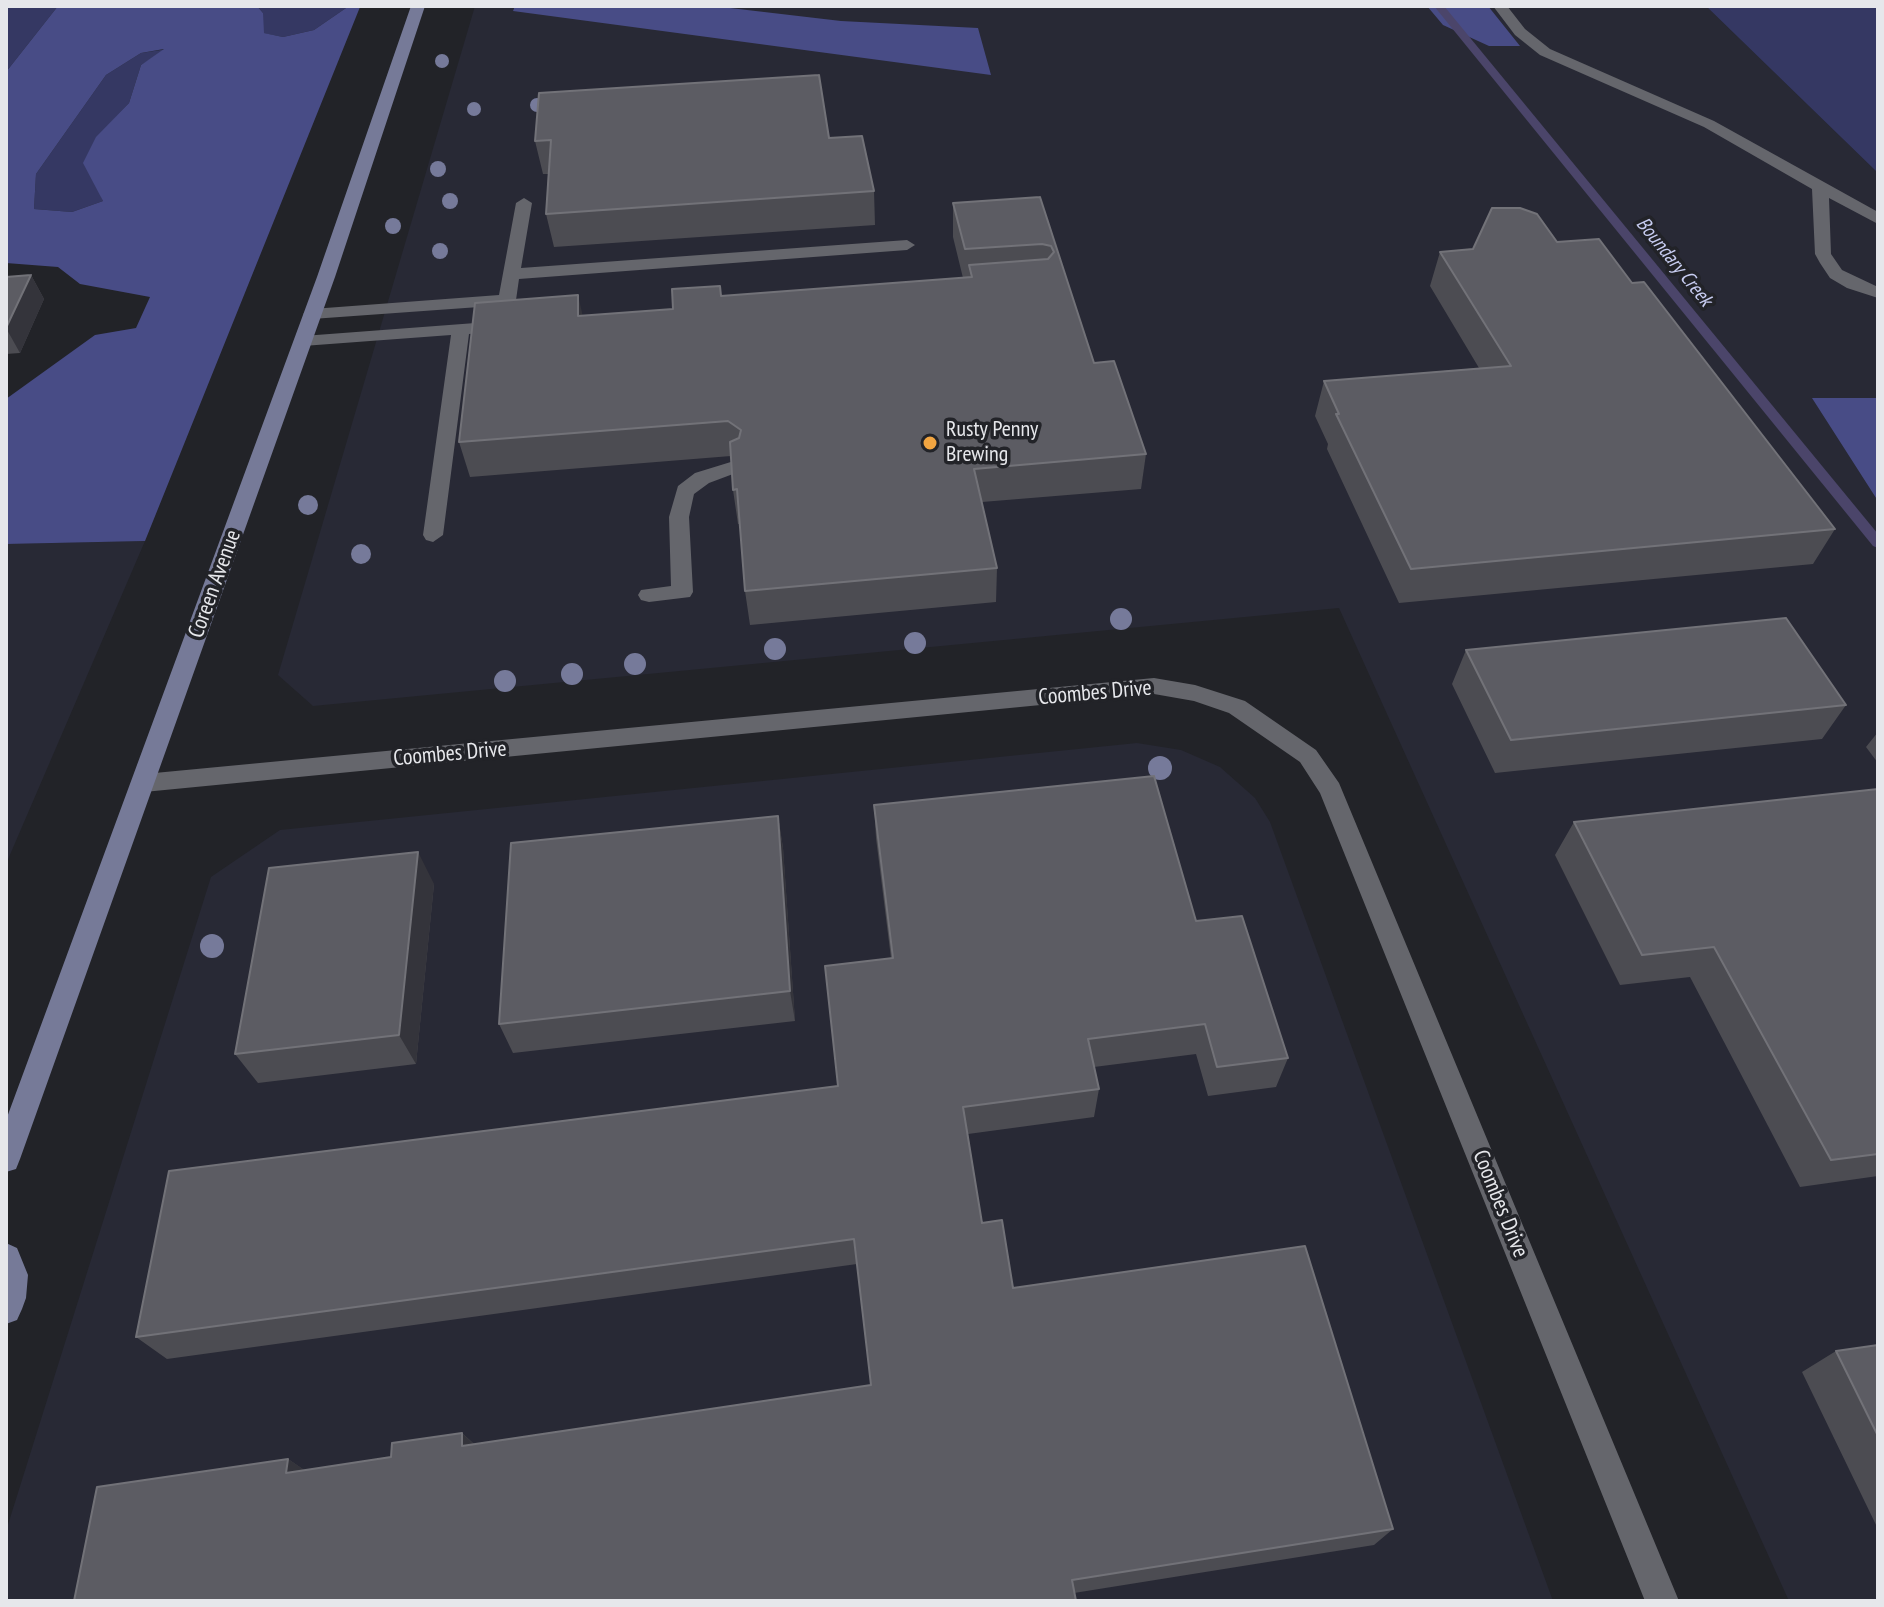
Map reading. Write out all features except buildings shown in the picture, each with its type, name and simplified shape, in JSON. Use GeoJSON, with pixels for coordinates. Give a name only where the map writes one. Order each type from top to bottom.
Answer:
{"type":"FeatureCollection","features":[{"type":"Feature","properties":{"kind":"street","name":"Coreen Avenue"},"geometry":{"type":"LineString","coordinates":[[6,1159],[303,341],[418,6]]}},
{"type":"Feature","properties":{"kind":"street"},"geometry":{"type":"LineString","coordinates":[[1500,6],[1520,32],[1545,52],[1709,124],[1878,219]]}},
{"type":"Feature","properties":{"kind":"street"},"geometry":{"type":"LineString","coordinates":[[1820,186],[1823,254],[1845,279],[1878,293]]}},
{"type":"Feature","properties":{"kind":"street"},"geometry":{"type":"LineString","coordinates":[[312,314],[507,300],[524,203]]}},
{"type":"Feature","properties":{"kind":"street"},"geometry":{"type":"LineString","coordinates":[[512,274],[907,245]]}},
{"type":"Feature","properties":{"kind":"street"},"geometry":{"type":"LineString","coordinates":[[303,341],[524,324]]}},
{"type":"Feature","properties":{"kind":"street"},"geometry":{"type":"LineString","coordinates":[[433,535],[461,329]]}},
{"type":"Feature","properties":{"kind":"street"},"geometry":{"type":"LineString","coordinates":[[649,595],[682,592],[679,517],[685,491],[702,478],[734,467]]}},
{"type":"Feature","properties":{"kind":"street","name":"Coombes Drive"},"geometry":{"type":"LineString","coordinates":[[144,783],[1154,686],[1195,693],[1237,707],[1308,756],[1331,790],[1662,1601]]}},
{"type":"Feature","properties":{"kind":"street"},"geometry":{"type":"LineString","coordinates":[[6,1258],[13,1275],[11,1298],[6,1309]]}},
{"type":"Feature","properties":{"kind":"shaded area"},"geometry":{"type":"Polygon","coordinates":[[[6,6],[58,6],[6,72],[6,6]]]}},
{"type":"Feature","properties":{"kind":"shaded area"},"geometry":{"type":"Polygon","coordinates":[[[58,6],[257,6],[263,13],[264,33],[283,37],[314,30],[346,8],[360,7],[145,541],[6,544],[6,399],[95,335],[136,328],[150,297],[80,284],[58,267],[6,263],[6,72],[58,6]],[[164,49],[141,53],[106,75],[36,174],[34,209],[72,212],[103,201],[83,163],[96,137],[129,103],[141,65],[164,49]]]}},
{"type":"Feature","properties":{"kind":"shaded area"},"geometry":{"type":"Polygon","coordinates":[[[257,6],[360,6],[346,8],[314,30],[283,37],[263,33],[263,13],[257,6]]]}},
{"type":"Feature","properties":{"kind":"shaded area"},"geometry":{"type":"Polygon","coordinates":[[[475,6],[1706,6],[1878,173],[1878,1601],[1789,1601],[1339,608],[313,706],[278,675],[475,6]]]}},
{"type":"Feature","properties":{"kind":"shaded area"},"geometry":{"type":"Polygon","coordinates":[[[515,6],[713,6],[841,21],[978,28],[991,75],[513,11],[515,6]]]}},
{"type":"Feature","properties":{"kind":"shaded area"},"geometry":{"type":"Polygon","coordinates":[[[1427,6],[1488,6],[1520,46],[1489,46],[1443,25],[1427,6]]]}},
{"type":"Feature","properties":{"kind":"shaded area"},"geometry":{"type":"Polygon","coordinates":[[[1706,6],[1878,6],[1878,173],[1706,6]]]}},
{"type":"Feature","properties":{"kind":"shaded area"},"geometry":{"type":"Polygon","coordinates":[[[167,49],[141,65],[129,103],[97,137],[93,177],[103,201],[72,212],[34,209],[36,174],[106,75],[141,53],[167,49]]]}},
{"type":"Feature","properties":{"kind":"shaded area"},"geometry":{"type":"Polygon","coordinates":[[[1812,398],[1878,398],[1878,501],[1812,398]]]}},
{"type":"Feature","properties":{"kind":"shaded area"},"geometry":{"type":"Polygon","coordinates":[[[145,541],[6,864],[6,544],[145,541]]]}},
{"type":"Feature","properties":{"kind":"shaded area"},"geometry":{"type":"Polygon","coordinates":[[[1137,743],[1181,750],[1220,767],[1255,798],[1270,822],[1553,1601],[6,1601],[6,1531],[211,877],[280,830],[1137,743]]]}},
{"type":"Feature","properties":{"kind":"waterway","name":"Boundary Creek"},"geometry":{"type":"LineString","coordinates":[[1439,6],[1878,543]]}},
{"type":"Feature","properties":{"kind":"place","name":"Rusty Penny Brewing"},"geometry":{"type":"Point","coordinates":[930,443]}}]}
